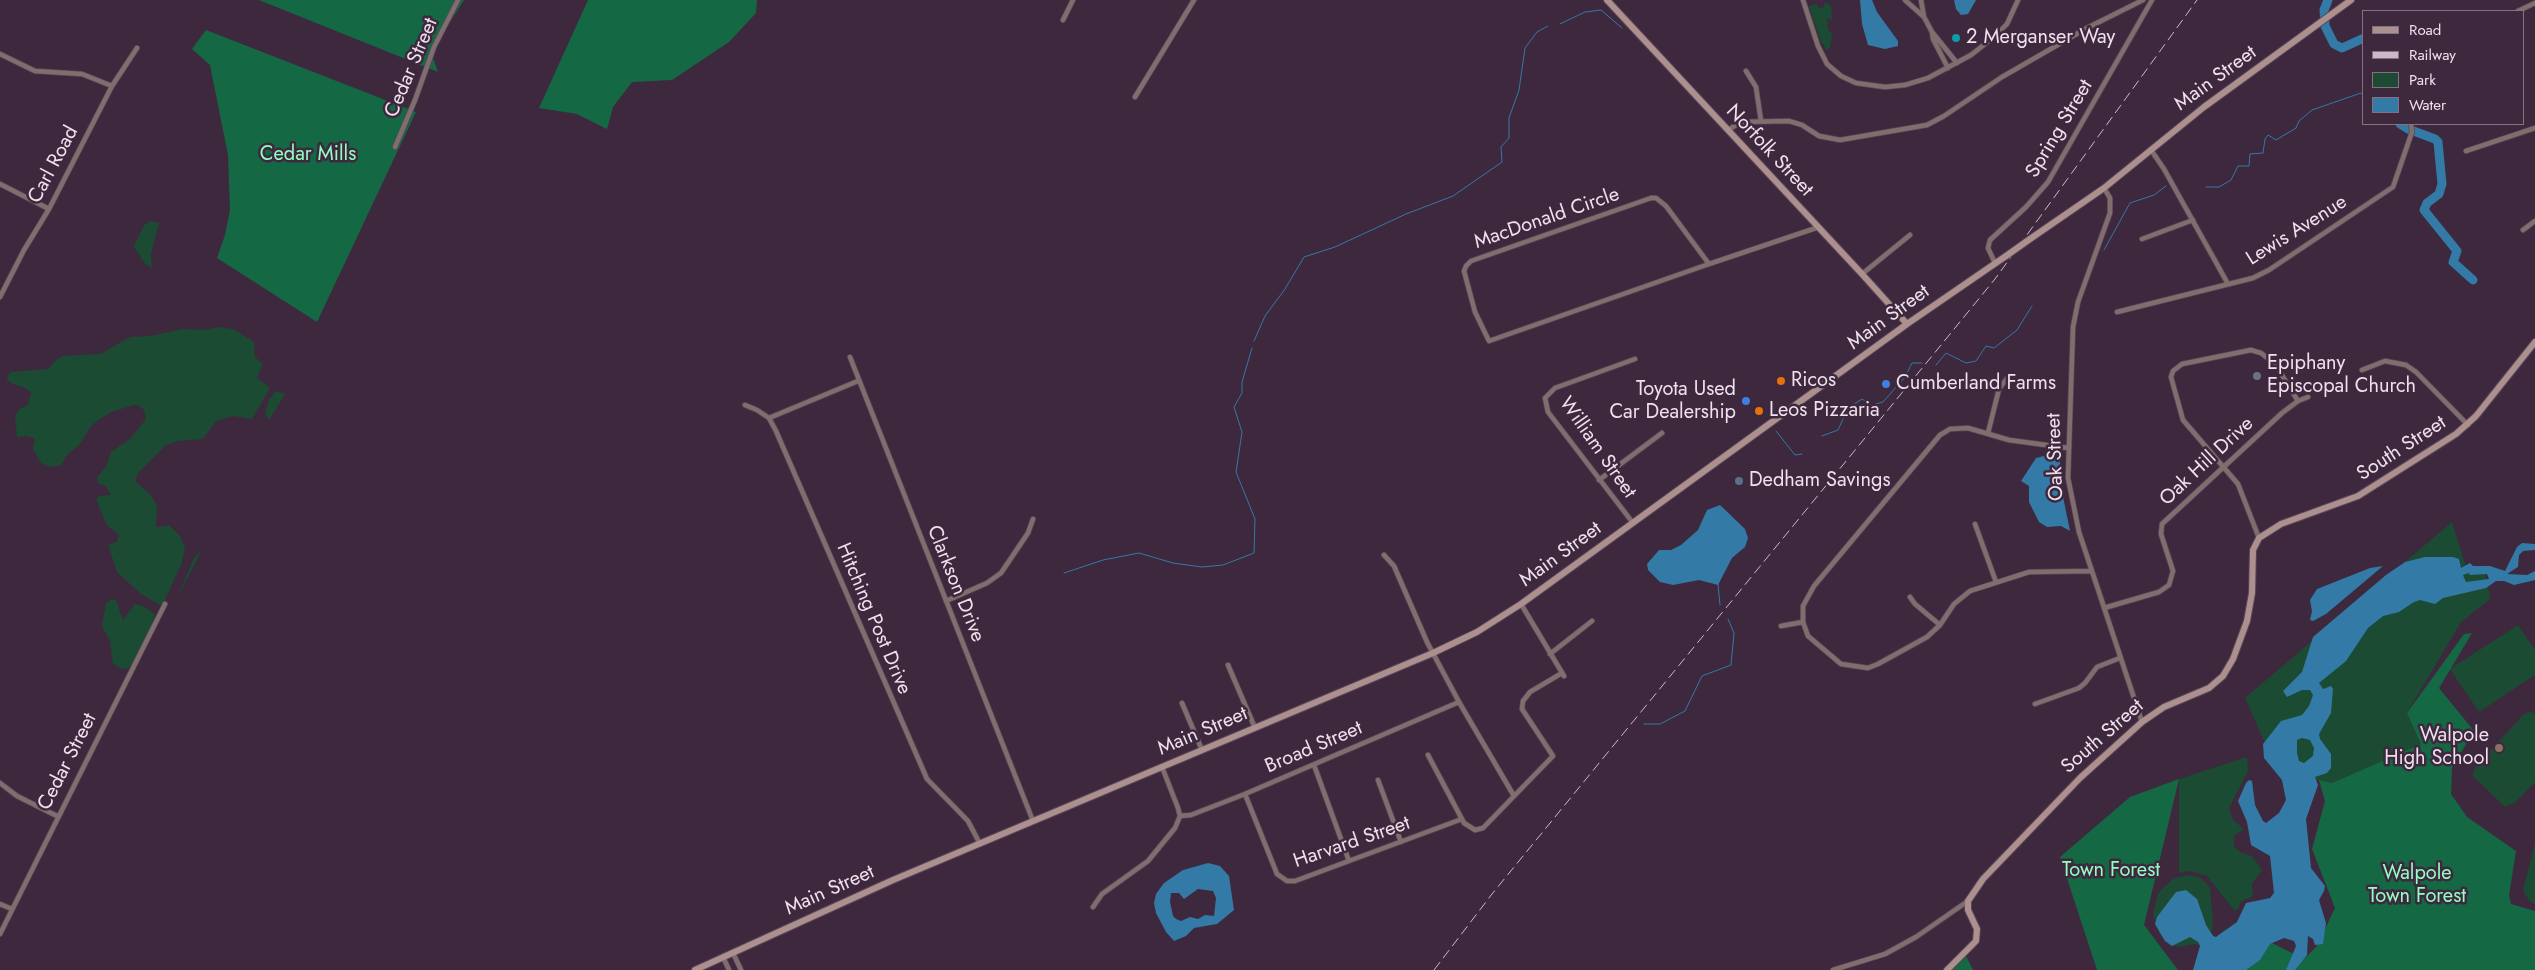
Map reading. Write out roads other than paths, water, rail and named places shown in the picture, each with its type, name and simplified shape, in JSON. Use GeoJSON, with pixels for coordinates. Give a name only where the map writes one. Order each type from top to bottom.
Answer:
{"type":"FeatureCollection","features":[{"type":"Feature","properties":{"kind":"main road","name":"Norfolk Street"},"geometry":{"type":"LineString","coordinates":[[1607,0],[1907,324]]}},
{"type":"Feature","properties":{"kind":"main road","name":"Main Street"},"geometry":{"type":"LineString","coordinates":[[695,970],[1033,821],[1433,653],[1477,632],[1521,604],[1907,324],[2104,188],[2204,107],[2351,0]]}},
{"type":"Feature","properties":{"kind":"main road","name":"South Street"},"geometry":{"type":"LineString","coordinates":[[1968,901],[1981,881],[2067,790],[2142,722],[2164,707],[2209,688],[2223,676],[2229,667],[2247,621],[2252,593],[2253,550],[2259,538],[2281,524],[2358,496],[2407,463],[2456,434],[2468,424],[2535,342]]}},
{"type":"Feature","properties":{"kind":"main road"},"geometry":{"type":"LineString","coordinates":[[1947,970],[1971,949],[1977,939],[1977,929],[1968,910],[1968,901]]}},
{"type":"Feature","properties":{"kind":"street","name":"Cedar Street"},"geometry":{"type":"LineString","coordinates":[[395,148],[434,47],[458,0]]}},
{"type":"Feature","properties":{"kind":"street"},"geometry":{"type":"LineString","coordinates":[[1063,20],[1073,0]]}},
{"type":"Feature","properties":{"kind":"street"},"geometry":{"type":"LineString","coordinates":[[1135,97],[1194,0]]}},
{"type":"Feature","properties":{"kind":"street"},"geometry":{"type":"LineString","coordinates":[[1803,0],[1822,57],[1834,70],[1847,79],[1868,86],[1894,87],[1914,83],[1948,68],[1980,49],[2001,30],[2011,17],[2018,0]]}},
{"type":"Feature","properties":{"kind":"street"},"geometry":{"type":"LineString","coordinates":[[1905,0],[1924,17],[1932,32],[1957,63]]}},
{"type":"Feature","properties":{"kind":"street"},"geometry":{"type":"LineString","coordinates":[[1922,0],[1924,17]]}},
{"type":"Feature","properties":{"kind":"street"},"geometry":{"type":"LineString","coordinates":[[1728,130],[1741,122],[1797,122],[1819,136],[1840,140],[1927,125],[1944,116],[2002,77],[2087,28],[2143,0]]}},
{"type":"Feature","properties":{"kind":"street","name":"Spring Street"},"geometry":{"type":"LineString","coordinates":[[1995,263],[1988,248],[1990,240],[2026,207],[2048,182],[2152,0]]}},
{"type":"Feature","properties":{"kind":"street"},"geometry":{"type":"LineString","coordinates":[[2527,0],[2533,4]]}},
{"type":"Feature","properties":{"kind":"street"},"geometry":{"type":"LineString","coordinates":[[2520,10],[2533,4]]}},
{"type":"Feature","properties":{"kind":"street"},"geometry":{"type":"LineString","coordinates":[[1932,32],[1933,39],[1948,68]]}},
{"type":"Feature","properties":{"kind":"street","name":"Carl Road"},"geometry":{"type":"LineString","coordinates":[[0,297],[24,250],[49,209],[112,86],[137,48]]}},
{"type":"Feature","properties":{"kind":"street"},"geometry":{"type":"LineString","coordinates":[[0,54],[25,68],[35,71],[82,74],[112,86]]}},
{"type":"Feature","properties":{"kind":"street"},"geometry":{"type":"LineString","coordinates":[[1746,71],[1756,87],[1761,121]]}},
{"type":"Feature","properties":{"kind":"street","name":"Lewis Avenue"},"geometry":{"type":"LineString","coordinates":[[2117,312],[2253,278],[2269,270],[2393,187],[2412,128]]}},
{"type":"Feature","properties":{"kind":"street"},"geometry":{"type":"LineString","coordinates":[[2466,151],[2535,128]]}},
{"type":"Feature","properties":{"kind":"street"},"geometry":{"type":"LineString","coordinates":[[2151,150],[2193,220],[2228,284]]}},
{"type":"Feature","properties":{"kind":"street"},"geometry":{"type":"LineString","coordinates":[[0,184],[49,209]]}},
{"type":"Feature","properties":{"kind":"street","name":"Oak Street"},"geometry":{"type":"LineString","coordinates":[[2104,188],[2110,198],[2110,213],[2075,316],[2068,448],[2071,500],[2092,571],[2142,722]]}},
{"type":"Feature","properties":{"kind":"street","name":"MacDonald Circle"},"geometry":{"type":"LineString","coordinates":[[1709,264],[1666,206],[1656,198],[1651,198],[1471,261],[1466,266],[1464,272],[1475,312],[1489,340],[1819,228]]}},
{"type":"Feature","properties":{"kind":"street"},"geometry":{"type":"LineString","coordinates":[[2142,239],[2193,220]]}},
{"type":"Feature","properties":{"kind":"street"},"geometry":{"type":"LineString","coordinates":[[2523,230],[2535,221]]}},
{"type":"Feature","properties":{"kind":"street"},"geometry":{"type":"LineString","coordinates":[[1862,274],[1910,235]]}},
{"type":"Feature","properties":{"kind":"street"},"geometry":{"type":"LineString","coordinates":[[2259,538],[2238,484],[2183,420],[2171,376],[2177,366],[2251,350],[2260,353],[2275,364],[2298,401]]}},
{"type":"Feature","properties":{"kind":"street","name":"Clarkson Drive"},"geometry":{"type":"LineString","coordinates":[[850,357],[1033,821]]}},
{"type":"Feature","properties":{"kind":"street","name":"William Street"},"geometry":{"type":"LineString","coordinates":[[1633,523],[1548,412],[1545,396],[1555,388],[1635,359]]}},
{"type":"Feature","properties":{"kind":"street"},"geometry":{"type":"LineString","coordinates":[[2362,370],[2385,361],[2406,365],[2416,372],[2468,424]]}},
{"type":"Feature","properties":{"kind":"street"},"geometry":{"type":"LineString","coordinates":[[1988,433],[1998,389],[2008,377]]}},
{"type":"Feature","properties":{"kind":"street"},"geometry":{"type":"LineString","coordinates":[[745,405],[769,418],[858,381]]}},
{"type":"Feature","properties":{"kind":"street","name":"Oak Hill Drive"},"geometry":{"type":"LineString","coordinates":[[2104,608],[2158,592],[2169,585],[2173,571],[2160,527],[2168,517],[2223,466],[2298,401],[2308,397]]}},
{"type":"Feature","properties":{"kind":"street","name":"Hitching Post Drive"},"geometry":{"type":"LineString","coordinates":[[769,418],[927,779],[968,821],[980,844]]}},
{"type":"Feature","properties":{"kind":"street"},"geometry":{"type":"LineString","coordinates":[[2068,448],[2009,440],[1968,428],[1955,428],[1946,431],[1931,443],[1811,591],[1803,606],[1803,622],[1808,636],[1837,661],[1862,668],[1878,664],[1924,639],[1940,625],[1961,597],[1970,591],[2029,572],[2092,571]]}},
{"type":"Feature","properties":{"kind":"street"},"geometry":{"type":"LineString","coordinates":[[1599,480],[1662,433]]}},
{"type":"Feature","properties":{"kind":"street"},"geometry":{"type":"LineString","coordinates":[[946,600],[987,583],[1001,574],[1028,533],[1033,519]]}},
{"type":"Feature","properties":{"kind":"street"},"geometry":{"type":"LineString","coordinates":[[1976,524],[1996,582]]}},
{"type":"Feature","properties":{"kind":"street"},"geometry":{"type":"LineString","coordinates":[[1384,555],[1394,566],[1433,653],[1459,702],[1514,796]]}},
{"type":"Feature","properties":{"kind":"street"},"geometry":{"type":"LineString","coordinates":[[1910,597],[1915,604],[1940,625]]}},
{"type":"Feature","properties":{"kind":"street","name":"Cedar Street"},"geometry":{"type":"LineString","coordinates":[[0,934],[57,816],[165,604]]}},
{"type":"Feature","properties":{"kind":"street"},"geometry":{"type":"LineString","coordinates":[[1428,755],[1462,819],[1469,828],[1478,831],[1486,826],[1553,756],[1522,709],[1523,701],[1530,692],[1563,674],[1521,604]]}},
{"type":"Feature","properties":{"kind":"street"},"geometry":{"type":"LineString","coordinates":[[1550,654],[1592,621]]}},
{"type":"Feature","properties":{"kind":"street"},"geometry":{"type":"LineString","coordinates":[[1781,626],[1803,622]]}},
{"type":"Feature","properties":{"kind":"street"},"geometry":{"type":"LineString","coordinates":[[2035,704],[2079,688],[2097,667],[2120,658]]}},
{"type":"Feature","properties":{"kind":"street"},"geometry":{"type":"LineString","coordinates":[[1228,665],[1255,728]]}},
{"type":"Feature","properties":{"kind":"street"},"geometry":{"type":"LineString","coordinates":[[1182,702],[1202,750]]}},
{"type":"Feature","properties":{"kind":"street","name":"Broad Street"},"geometry":{"type":"LineString","coordinates":[[1180,816],[1191,815],[1245,794],[1459,702]]}},
{"type":"Feature","properties":{"kind":"street"},"geometry":{"type":"LineString","coordinates":[[1314,765],[1349,862]]}},
{"type":"Feature","properties":{"kind":"street"},"geometry":{"type":"LineString","coordinates":[[1093,907],[1102,894],[1136,870],[1157,852],[1171,835],[1180,816],[1177,802],[1162,767]]}},
{"type":"Feature","properties":{"kind":"street"},"geometry":{"type":"LineString","coordinates":[[1378,780],[1401,842]]}},
{"type":"Feature","properties":{"kind":"street"},"geometry":{"type":"LineString","coordinates":[[0,783],[17,796],[57,816]]}},
{"type":"Feature","properties":{"kind":"street","name":"Harvard Street"},"geometry":{"type":"LineString","coordinates":[[1245,794],[1277,874],[1287,881],[1295,881],[1349,862],[1462,819]]}},
{"type":"Feature","properties":{"kind":"street"},"geometry":{"type":"LineString","coordinates":[[1833,970],[1885,954],[1916,937],[1968,901]]}},
{"type":"Feature","properties":{"kind":"street"},"geometry":{"type":"LineString","coordinates":[[0,904],[12,909]]}},
{"type":"Feature","properties":{"kind":"street"},"geometry":{"type":"LineString","coordinates":[[733,953],[741,970]]}},
{"type":"Feature","properties":{"kind":"street"},"geometry":{"type":"LineString","coordinates":[[723,957],[729,970]]}},
{"type":"Feature","properties":{"kind":"water"},"geometry":{"type":"Polygon","coordinates":[[[1860,0],[1872,0],[1877,12],[1898,41],[1898,46],[1885,49],[1868,45],[1862,24],[1860,0]]]}},
{"type":"Feature","properties":{"kind":"water"},"geometry":{"type":"Polygon","coordinates":[[[1954,0],[1976,0],[1968,14],[1961,15],[1956,9],[1954,0]]]}},
{"type":"Feature","properties":{"kind":"water"},"geometry":{"type":"Polygon","coordinates":[[[2052,454],[2060,459],[2060,482],[2070,531],[2061,526],[2047,527],[2039,522],[2029,502],[2029,486],[2021,481],[2036,458],[2052,454]]]}},
{"type":"Feature","properties":{"kind":"water"},"geometry":{"type":"Polygon","coordinates":[[[1720,505],[1745,529],[1748,538],[1745,547],[1732,558],[1718,585],[1699,580],[1673,585],[1660,582],[1648,570],[1647,564],[1659,550],[1671,550],[1681,545],[1698,530],[1707,510],[1720,505]]]}},
{"type":"Feature","properties":{"kind":"water"},"geometry":{"type":"Polygon","coordinates":[[[2522,543],[2535,544],[2535,550],[2523,551],[2519,555],[2518,567],[2507,574],[2527,575],[2535,571],[2535,580],[2514,585],[2504,581],[2496,581],[2486,588],[2443,598],[2435,604],[2420,600],[2399,612],[2383,616],[2368,628],[2346,661],[2319,683],[2323,689],[2331,686],[2333,689],[2331,713],[2319,734],[2320,739],[2331,754],[2331,768],[2327,773],[2315,777],[2318,785],[2306,819],[2311,868],[2325,886],[2319,900],[2326,923],[2323,944],[2315,945],[2313,939],[2308,936],[2307,955],[2295,970],[2286,970],[2296,946],[2294,941],[2284,938],[2270,944],[2260,960],[2246,970],[2193,970],[2200,946],[2198,942],[2190,937],[2172,946],[2165,941],[2155,924],[2157,917],[2176,892],[2186,890],[2197,899],[2206,925],[2213,936],[2216,937],[2237,922],[2246,903],[2270,898],[2274,893],[2270,856],[2251,845],[2247,822],[2238,801],[2246,783],[2249,780],[2252,781],[2255,805],[2263,821],[2266,823],[2279,813],[2286,800],[2282,780],[2264,758],[2263,744],[2281,721],[2302,715],[2309,706],[2313,695],[2310,690],[2302,690],[2287,697],[2283,691],[2302,672],[2313,637],[2386,575],[2405,562],[2425,557],[2453,557],[2459,559],[2461,568],[2470,563],[2473,566],[2490,566],[2505,571],[2517,547],[2522,543]],[[2469,573],[2463,575],[2466,582],[2489,579],[2487,574],[2470,575],[2469,573]],[[2302,738],[2297,740],[2297,753],[2299,761],[2304,763],[2313,756],[2314,748],[2310,740],[2302,738]]]}},
{"type":"Feature","properties":{"kind":"water"},"geometry":{"type":"Polygon","coordinates":[[[2383,566],[2326,614],[2313,621],[2310,620],[2312,611],[2310,600],[2317,589],[2370,568],[2383,566]]]}},
{"type":"Feature","properties":{"kind":"water"},"geometry":{"type":"Polygon","coordinates":[[[1208,863],[1220,866],[1229,876],[1234,910],[1217,924],[1194,928],[1186,936],[1174,941],[1166,932],[1156,913],[1154,903],[1156,894],[1164,883],[1183,870],[1208,863]],[[1198,889],[1184,899],[1179,893],[1171,893],[1170,902],[1173,916],[1181,921],[1190,917],[1198,919],[1205,915],[1214,916],[1216,898],[1213,891],[1198,889]]]}},
{"type":"Feature","properties":{"kind":"waterway"},"geometry":{"type":"LineString","coordinates":[[2328,0],[2324,10],[2325,26],[2334,44],[2342,48],[2362,39]]}},
{"type":"Feature","properties":{"kind":"waterway"},"geometry":{"type":"LineString","coordinates":[[1560,24],[1585,12],[1601,10],[1622,28]]}},
{"type":"Feature","properties":{"kind":"waterway"},"geometry":{"type":"LineString","coordinates":[[1254,341],[1265,316],[1285,289],[1304,257],[1335,247],[1406,214],[1453,196],[1502,162],[1501,147],[1509,138],[1509,118],[1519,90],[1525,48],[1537,32],[1548,26]]}},
{"type":"Feature","properties":{"kind":"waterway"},"geometry":{"type":"LineString","coordinates":[[2206,187],[2219,187],[2231,180],[2238,166],[2249,166],[2250,154],[2263,153],[2265,139],[2268,135],[2276,140],[2296,128],[2299,121],[2312,110],[2362,94]]}},
{"type":"Feature","properties":{"kind":"waterway"},"geometry":{"type":"LineString","coordinates":[[2402,125],[2438,142],[2442,184],[2439,194],[2427,203],[2424,210],[2457,251],[2453,262],[2473,280]]}},
{"type":"Feature","properties":{"kind":"waterway"},"geometry":{"type":"LineString","coordinates":[[2104,250],[2130,203],[2154,195],[2166,186]]}},
{"type":"Feature","properties":{"kind":"waterway"},"geometry":{"type":"LineString","coordinates":[[1936,365],[1946,353],[1966,363],[1976,361],[1986,346],[1994,348],[2017,330],[2032,306]]}},
{"type":"Feature","properties":{"kind":"waterway"},"geometry":{"type":"LineString","coordinates":[[1064,573],[1103,560],[1139,553],[1173,563],[1202,567],[1223,565],[1254,553],[1255,519],[1236,472],[1242,432],[1234,407],[1242,393],[1242,382],[1252,348]]}},
{"type":"Feature","properties":{"kind":"waterway"},"geometry":{"type":"LineString","coordinates":[[1822,436],[1838,430],[1848,408],[1862,399],[1872,405],[1883,402],[1905,377],[1912,363],[1922,363]]}},
{"type":"Feature","properties":{"kind":"waterway"},"geometry":{"type":"LineString","coordinates":[[1776,431],[1795,455],[1802,454]]}},
{"type":"Feature","properties":{"kind":"waterway"},"geometry":{"type":"LineString","coordinates":[[1718,584],[1720,605]]}},
{"type":"Feature","properties":{"kind":"waterway"},"geometry":{"type":"LineString","coordinates":[[1644,724],[1660,724],[1685,711],[1702,676],[1731,665],[1734,633],[1728,619]]}},
{"type":"Feature","properties":{"kind":"railway"},"geometry":{"type":"LineString","coordinates":[[1434,970],[1492,894],[1995,279],[2197,0]]}},
{"type":"Feature","properties":{"kind":"place","name":"2 Merganser Way"},"geometry":{"type":"Point","coordinates":[1956,38]}},
{"type":"Feature","properties":{"kind":"place","name":"Epiphany Episcopal Church"},"geometry":{"type":"Point","coordinates":[2257,376]}},
{"type":"Feature","properties":{"kind":"place","name":"Ricos"},"geometry":{"type":"Point","coordinates":[1781,381]}},
{"type":"Feature","properties":{"kind":"place","name":"Cumberland Farms"},"geometry":{"type":"Point","coordinates":[1886,384]}},
{"type":"Feature","properties":{"kind":"place","name":"Toyota Used Car Dealership"},"geometry":{"type":"Point","coordinates":[1746,401]}},
{"type":"Feature","properties":{"kind":"place","name":"Leos Pizzaria"},"geometry":{"type":"Point","coordinates":[1759,411]}},
{"type":"Feature","properties":{"kind":"place","name":"Dedham Savings"},"geometry":{"type":"Point","coordinates":[1739,481]}},
{"type":"Feature","properties":{"kind":"place","name":"Walpole High School"},"geometry":{"type":"Point","coordinates":[2499,748]}},
{"type":"Feature","properties":{"kind":"park label","name":"Cedar Mills"},"geometry":{"type":"Point","coordinates":[308,155]}},
{"type":"Feature","properties":{"kind":"park label","name":"Town Forest"},"geometry":{"type":"Point","coordinates":[2111,871]}},
{"type":"Feature","properties":{"kind":"park label","name":"Walpole Town Forest"},"geometry":{"type":"Point","coordinates":[2417,886]}}]}
